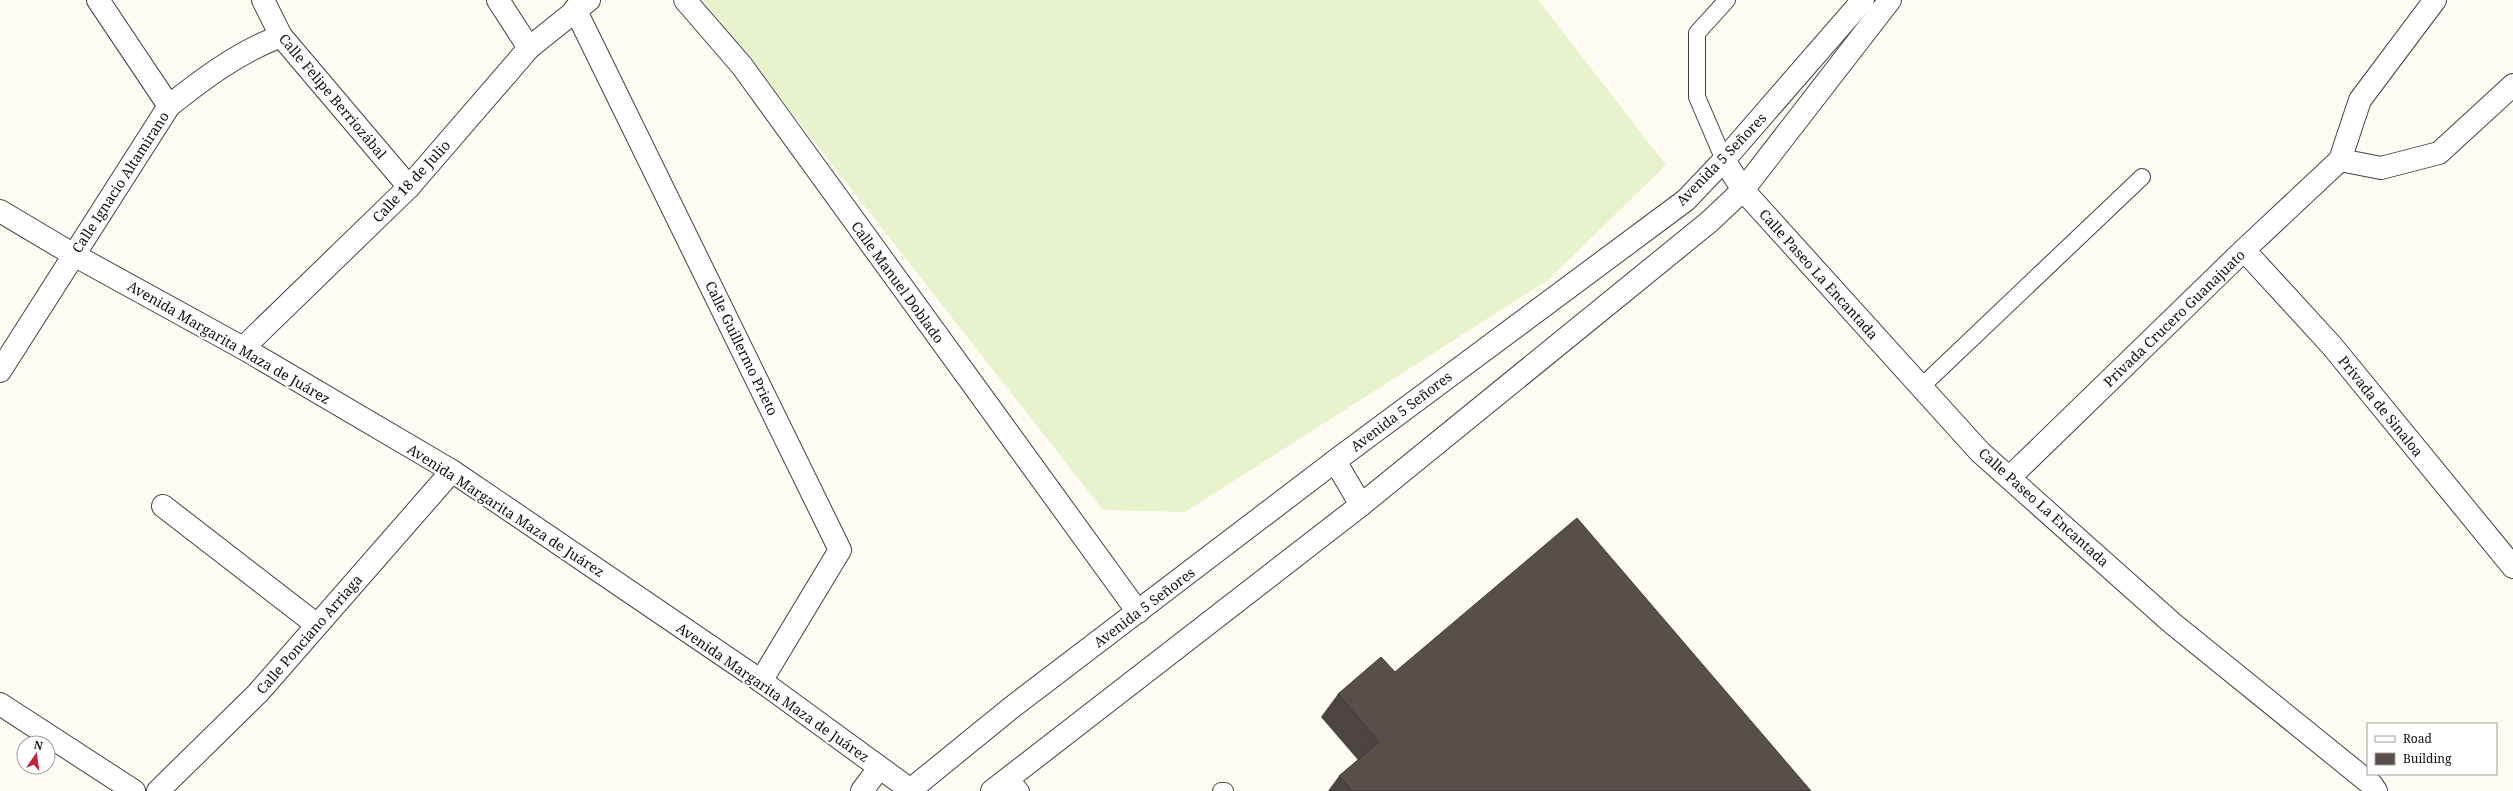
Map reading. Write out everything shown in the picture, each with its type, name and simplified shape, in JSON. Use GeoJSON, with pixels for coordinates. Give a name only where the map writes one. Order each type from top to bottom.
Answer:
{"type":"FeatureCollection","features":[{"type":"Feature","properties":{"kind":"street"},"geometry":{"type":"LineString","coordinates":[[98,0],[169,106]]}},
{"type":"Feature","properties":{"kind":"street","name":"Calle Felipe Berriozábal"},"geometry":{"type":"LineString","coordinates":[[263,0],[281,36],[409,187]]}},
{"type":"Feature","properties":{"kind":"street"},"geometry":{"type":"LineString","coordinates":[[498,0],[529,48]]}},
{"type":"Feature","properties":{"kind":"street","name":"Calle Manuel Doblado"},"geometry":{"type":"LineString","coordinates":[[685,0],[742,66],[1138,612]]}},
{"type":"Feature","properties":{"kind":"street","name":"Avenida 5 Señores"},"geometry":{"type":"LineString","coordinates":[[911,790],[1010,708],[1138,612],[1334,461],[1686,200],[1724,160],[1863,0]]}},
{"type":"Feature","properties":{"kind":"street","name":"Avenida 5 Señores"},"geometry":{"type":"LineString","coordinates":[[992,791],[1015,784],[1709,222],[1743,190],[1890,0]]}},
{"type":"Feature","properties":{"kind":"street"},"geometry":{"type":"LineString","coordinates":[[2435,0],[2360,100],[2340,160],[2381,168],[2439,153],[2513,85]]}},
{"type":"Feature","properties":{"kind":"street","name":"Calle 18 de Julio"},"geometry":{"type":"LineString","coordinates":[[243,348],[409,187],[529,48],[582,5]]}},
{"type":"Feature","properties":{"kind":"street","name":"Calle Guillermo Prieto"},"geometry":{"type":"LineString","coordinates":[[582,5],[840,550],[761,681]]}},
{"type":"Feature","properties":{"kind":"street","name":"Calle Ignacio Altamirano"},"geometry":{"type":"LineString","coordinates":[[0,371],[169,106],[209,74],[260,44],[281,36]]}},
{"type":"Feature","properties":{"kind":"street","name":"Calle Paseo La Encantada"},"geometry":{"type":"LineString","coordinates":[[1724,160],[1743,190],[1980,452],[2010,477],[2172,623],[2372,785],[2376,791]]}},
{"type":"Feature","properties":{"kind":"street","name":"Privada Crucero Guanajuato"},"geometry":{"type":"LineString","coordinates":[[2010,477],[2244,250],[2340,160]]}},
{"type":"Feature","properties":{"kind":"street","name":"Avenida Margarita Maza de Juárez"},"geometry":{"type":"LineString","coordinates":[[0,211],[74,255],[243,348],[452,471],[761,681],[911,790]]}},
{"type":"Feature","properties":{"kind":"street","name":"Privada de Sinaloa"},"geometry":{"type":"LineString","coordinates":[[2244,250],[2332,346],[2513,567]]}},
{"type":"Feature","properties":{"kind":"street"},"geometry":{"type":"LineString","coordinates":[[1334,461],[1361,505]]}},
{"type":"Feature","properties":{"kind":"street","name":"Calle Ponciano Arriaga"},"geometry":{"type":"LineString","coordinates":[[158,791],[258,693],[452,471]]}},
{"type":"Feature","properties":{"kind":"street"},"geometry":{"type":"LineString","coordinates":[[163,506],[317,626]]}},
{"type":"Feature","properties":{"kind":"street"},"geometry":{"type":"LineString","coordinates":[[0,704],[134,791]]}},
{"type":"Feature","properties":{"kind":"street"},"geometry":{"type":"LineString","coordinates":[[862,791],[880,768]]}},
{"type":"Feature","properties":{"kind":"lane"},"geometry":{"type":"LineString","coordinates":[[1724,160],[1697,97],[1697,33],[1727,0]]}},
{"type":"Feature","properties":{"kind":"lane"},"geometry":{"type":"LineString","coordinates":[[1920,387],[2142,177]]}},
{"type":"Feature","properties":{"kind":"green space"},"geometry":{"type":"Polygon","coordinates":[[[703,0],[1538,0],[1666,165],[1548,280],[1185,512],[1103,510],[703,0]]]}},
{"type":"Feature","properties":{"kind":"building"},"geometry":{"type":"Polygon","coordinates":[[[1577,518],[1811,791],[1352,791],[1339,776],[1379,742],[1338,694],[1381,657],[1395,672],[1577,518]]]}}]}
